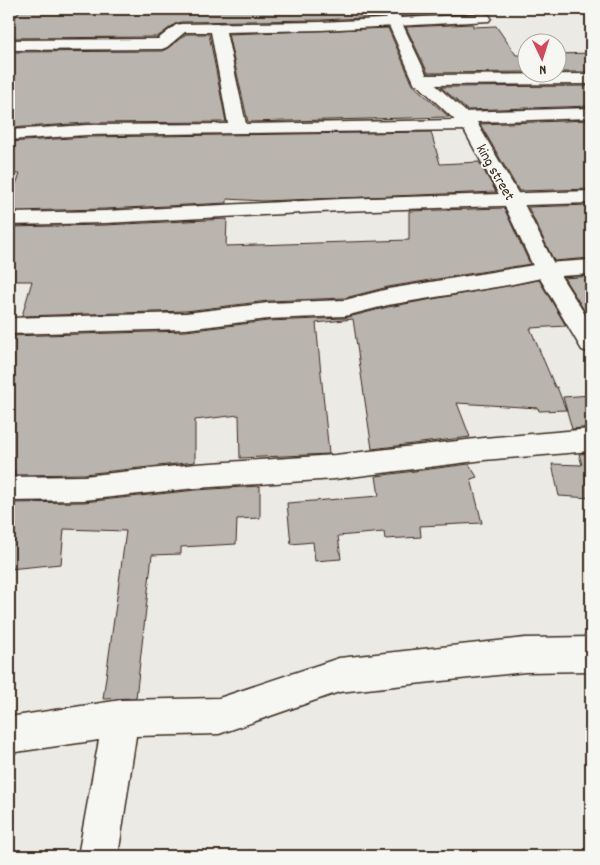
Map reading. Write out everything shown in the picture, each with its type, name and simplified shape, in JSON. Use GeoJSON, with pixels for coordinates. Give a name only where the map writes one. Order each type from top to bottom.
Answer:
{"type":"FeatureCollection","features":[{"type":"Feature","properties":{"kind":"street"},"geometry":{"type":"LineString","coordinates":[[9,45],[162,44],[180,28],[321,26],[393,15],[484,18]]}},
{"type":"Feature","properties":{"kind":"street","name":"king street"},"geometry":{"type":"LineString","coordinates":[[393,15],[421,80],[466,121],[512,200],[546,270],[591,344]]}},
{"type":"Feature","properties":{"kind":"street"},"geometry":{"type":"LineString","coordinates":[[218,27],[238,129]]}},
{"type":"Feature","properties":{"kind":"street"},"geometry":{"type":"LineString","coordinates":[[421,80],[591,78]]}},
{"type":"Feature","properties":{"kind":"street"},"geometry":{"type":"LineString","coordinates":[[9,135],[87,130],[238,129],[466,121],[591,113]]}},
{"type":"Feature","properties":{"kind":"street"},"geometry":{"type":"LineString","coordinates":[[9,219],[105,217],[341,204],[591,197]]}},
{"type":"Feature","properties":{"kind":"street"},"geometry":{"type":"LineString","coordinates":[[9,326],[186,321],[268,310],[345,308],[388,297],[546,270],[591,267]]}},
{"type":"Feature","properties":{"kind":"street"},"geometry":{"type":"LineString","coordinates":[[9,489],[84,488],[196,476],[335,467],[484,449],[591,440]]}},
{"type":"Feature","properties":{"kind":"street"},"geometry":{"type":"LineString","coordinates":[[9,735],[121,718],[219,716],[339,675],[525,654],[591,654]]}},
{"type":"Feature","properties":{"kind":"street"},"geometry":{"type":"LineString","coordinates":[[98,856],[121,718]]}},
{"type":"Feature","properties":{"kind":"building"},"geometry":{"type":"Polygon","coordinates":[[[21,9],[383,9],[384,17],[181,22],[157,37],[9,38],[9,27],[21,9]]]}},
{"type":"Feature","properties":{"kind":"building"},"geometry":{"type":"Polygon","coordinates":[[[401,9],[473,9],[473,13],[402,16],[401,9]]]}},
{"type":"Feature","properties":{"kind":"building"},"geometry":{"type":"Polygon","coordinates":[[[473,24],[473,27],[496,26],[516,55],[518,55],[518,72],[428,73],[406,27],[473,24]]]}},
{"type":"Feature","properties":{"kind":"building"},"geometry":{"type":"Polygon","coordinates":[[[388,28],[413,85],[449,117],[248,122],[228,34],[388,28]]]}},
{"type":"Feature","properties":{"kind":"building"},"geometry":{"type":"Polygon","coordinates":[[[186,34],[209,34],[226,122],[87,123],[9,128],[9,52],[162,51],[186,34]]]}},
{"type":"Feature","properties":{"kind":"building"},"geometry":{"type":"Polygon","coordinates":[[[591,53],[591,72],[568,72],[568,54],[591,53]]]}},
{"type":"Feature","properties":{"kind":"building"},"geometry":{"type":"Polygon","coordinates":[[[591,86],[591,106],[467,110],[441,87],[591,86]]]}},
{"type":"Feature","properties":{"kind":"building"},"geometry":{"type":"Polygon","coordinates":[[[591,120],[591,189],[519,191],[480,124],[591,120]]]}},
{"type":"Feature","properties":{"kind":"building"},"geometry":{"type":"Polygon","coordinates":[[[431,132],[440,164],[479,162],[496,192],[263,201],[227,199],[227,203],[105,209],[9,211],[9,202],[20,174],[9,174],[9,142],[87,137],[431,132]]]}},
{"type":"Feature","properties":{"kind":"building"},"geometry":{"type":"Polygon","coordinates":[[[591,205],[591,258],[554,261],[528,207],[591,205]]]}},
{"type":"Feature","properties":{"kind":"building"},"geometry":{"type":"Polygon","coordinates":[[[504,208],[530,264],[388,287],[345,298],[268,301],[186,311],[22,316],[32,281],[9,281],[9,227],[105,225],[227,219],[226,246],[409,240],[409,211],[504,208]]]}},
{"type":"Feature","properties":{"kind":"building"},"geometry":{"type":"Polygon","coordinates":[[[591,276],[591,321],[564,278],[591,276]]]}},
{"type":"Feature","properties":{"kind":"building"},"geometry":{"type":"Polygon","coordinates":[[[539,280],[566,326],[530,328],[566,410],[539,411],[538,408],[457,403],[470,437],[372,449],[353,319],[316,323],[329,454],[240,458],[239,415],[195,420],[195,462],[84,474],[14,475],[15,470],[9,470],[9,336],[186,331],[268,321],[345,318],[388,307],[539,280]]]}},
{"type":"Feature","properties":{"kind":"building"},"geometry":{"type":"Polygon","coordinates":[[[591,395],[591,427],[572,429],[563,397],[591,395]]]}},
{"type":"Feature","properties":{"kind":"building"},"geometry":{"type":"Polygon","coordinates":[[[591,453],[591,498],[559,496],[552,464],[582,465],[579,454],[591,453]]]}},
{"type":"Feature","properties":{"kind":"building"},"geometry":{"type":"Polygon","coordinates":[[[469,464],[477,477],[471,479],[482,523],[420,526],[421,537],[385,539],[384,532],[338,536],[341,559],[315,561],[313,542],[291,544],[287,503],[379,496],[376,476],[469,464]]]}},
{"type":"Feature","properties":{"kind":"building"},"geometry":{"type":"Polygon","coordinates":[[[260,486],[260,518],[237,519],[236,544],[181,547],[181,554],[152,555],[136,698],[103,699],[126,531],[64,529],[61,564],[9,569],[10,503],[84,502],[196,490],[260,486]]]}}]}
